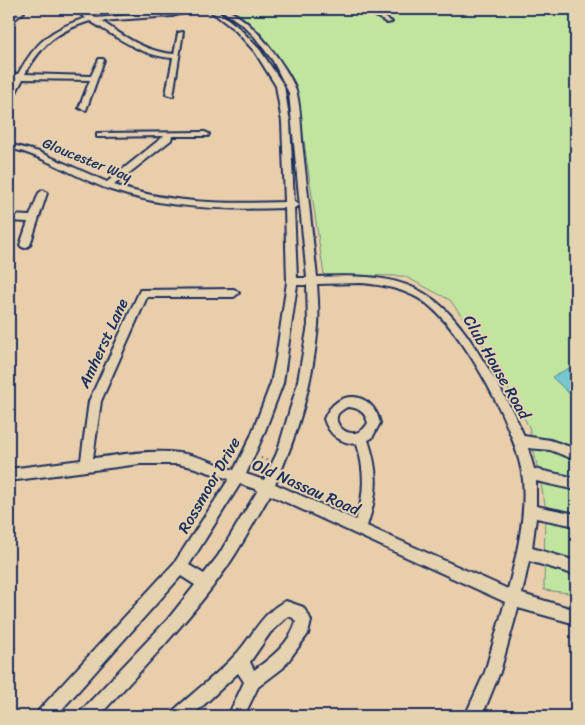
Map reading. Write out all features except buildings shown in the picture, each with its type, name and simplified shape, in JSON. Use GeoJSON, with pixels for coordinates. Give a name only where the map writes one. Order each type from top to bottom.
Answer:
{"type":"FeatureCollection","features":[{"type":"Feature","properties":{"kind":"street"},"geometry":{"type":"LineString","coordinates":[[76,9],[139,48],[158,55],[177,56]]}},
{"type":"Feature","properties":{"kind":"street"},"geometry":{"type":"LineString","coordinates":[[9,98],[33,52],[46,37],[71,25],[94,19],[174,14],[196,9]]}},
{"type":"Feature","properties":{"kind":"street","name":"Rossmoor Drive"},"geometry":{"type":"LineString","coordinates":[[45,716],[180,567],[238,476],[258,436],[277,383],[292,282],[286,122],[280,86],[258,50],[211,9]]}},
{"type":"Feature","properties":{"kind":"street"},"geometry":{"type":"LineString","coordinates":[[88,716],[144,657],[223,561],[267,487],[283,453],[303,386],[313,325],[312,281],[292,93],[276,60],[257,36],[245,24],[223,9]]}},
{"type":"Feature","properties":{"kind":"street"},"geometry":{"type":"LineString","coordinates":[[368,9],[389,22]]}},
{"type":"Feature","properties":{"kind":"street"},"geometry":{"type":"LineString","coordinates":[[9,22],[21,12]]}},
{"type":"Feature","properties":{"kind":"street"},"geometry":{"type":"LineString","coordinates":[[170,94],[181,33]]}},
{"type":"Feature","properties":{"kind":"street"},"geometry":{"type":"LineString","coordinates":[[83,108],[101,60]]}},
{"type":"Feature","properties":{"kind":"street"},"geometry":{"type":"LineString","coordinates":[[9,76],[21,78],[94,78]]}},
{"type":"Feature","properties":{"kind":"street"},"geometry":{"type":"LineString","coordinates":[[100,135],[168,136],[205,134]]}},
{"type":"Feature","properties":{"kind":"street"},"geometry":{"type":"LineString","coordinates":[[109,186],[168,136]]}},
{"type":"Feature","properties":{"kind":"street","name":"Gloucester Way"},"geometry":{"type":"LineString","coordinates":[[9,146],[64,164],[90,179],[109,186],[176,203],[214,207],[304,205]]}},
{"type":"Feature","properties":{"kind":"street"},"geometry":{"type":"LineString","coordinates":[[25,245],[43,193]]}},
{"type":"Feature","properties":{"kind":"street"},"geometry":{"type":"LineString","coordinates":[[9,218],[34,219]]}},
{"type":"Feature","properties":{"kind":"street","name":"Club House Road"},"geometry":{"type":"LineString","coordinates":[[292,282],[372,281],[400,285],[420,294],[437,305],[453,322],[514,423],[528,474],[531,499],[530,511],[524,553],[502,649],[482,699],[473,716]]}},
{"type":"Feature","properties":{"kind":"street","name":"Amherst Lane"},"geometry":{"type":"LineString","coordinates":[[86,466],[94,401],[144,293],[234,293]]}},
{"type":"Feature","properties":{"kind":"street"},"geometry":{"type":"LineString","coordinates":[[359,530],[368,504],[372,482],[362,438]]}},
{"type":"Feature","properties":{"kind":"street"},"geometry":{"type":"LineString","coordinates":[[519,441],[550,445],[576,454]]}},
{"type":"Feature","properties":{"kind":"street","name":"Old Nassau Road"},"geometry":{"type":"LineString","coordinates":[[9,476],[140,458],[177,458],[238,476],[267,487],[514,599],[576,617]]}},
{"type":"Feature","properties":{"kind":"street"},"geometry":{"type":"LineString","coordinates":[[528,474],[576,484]]}},
{"type":"Feature","properties":{"kind":"street"},"geometry":{"type":"LineString","coordinates":[[530,511],[576,520]]}},
{"type":"Feature","properties":{"kind":"street"},"geometry":{"type":"LineString","coordinates":[[524,553],[576,568]]}},
{"type":"Feature","properties":{"kind":"street"},"geometry":{"type":"LineString","coordinates":[[180,567],[206,584]]}},
{"type":"Feature","properties":{"kind":"street"},"geometry":{"type":"LineString","coordinates":[[186,714],[240,661],[265,628],[286,608],[298,612],[304,621],[300,634],[278,663],[252,681],[236,716]]}},
{"type":"Feature","properties":{"kind":"street"},"geometry":{"type":"LineString","coordinates":[[240,661],[252,681]]}},
{"type":"Feature","properties":{"kind":"path"},"geometry":{"type":"LineString","coordinates":[[261,458],[271,462]]}},
{"type":"Feature","properties":{"kind":"green space"},"geometry":{"type":"Polygon","coordinates":[[[228,9],[576,9],[576,594],[544,590],[545,504],[529,427],[488,352],[450,300],[404,276],[324,275],[295,82],[259,31],[228,9]]]}},
{"type":"Feature","properties":{"kind":"water"},"geometry":{"type":"Polygon","coordinates":[[[569,368],[576,375],[576,400],[552,377],[569,368]]]}}]}
